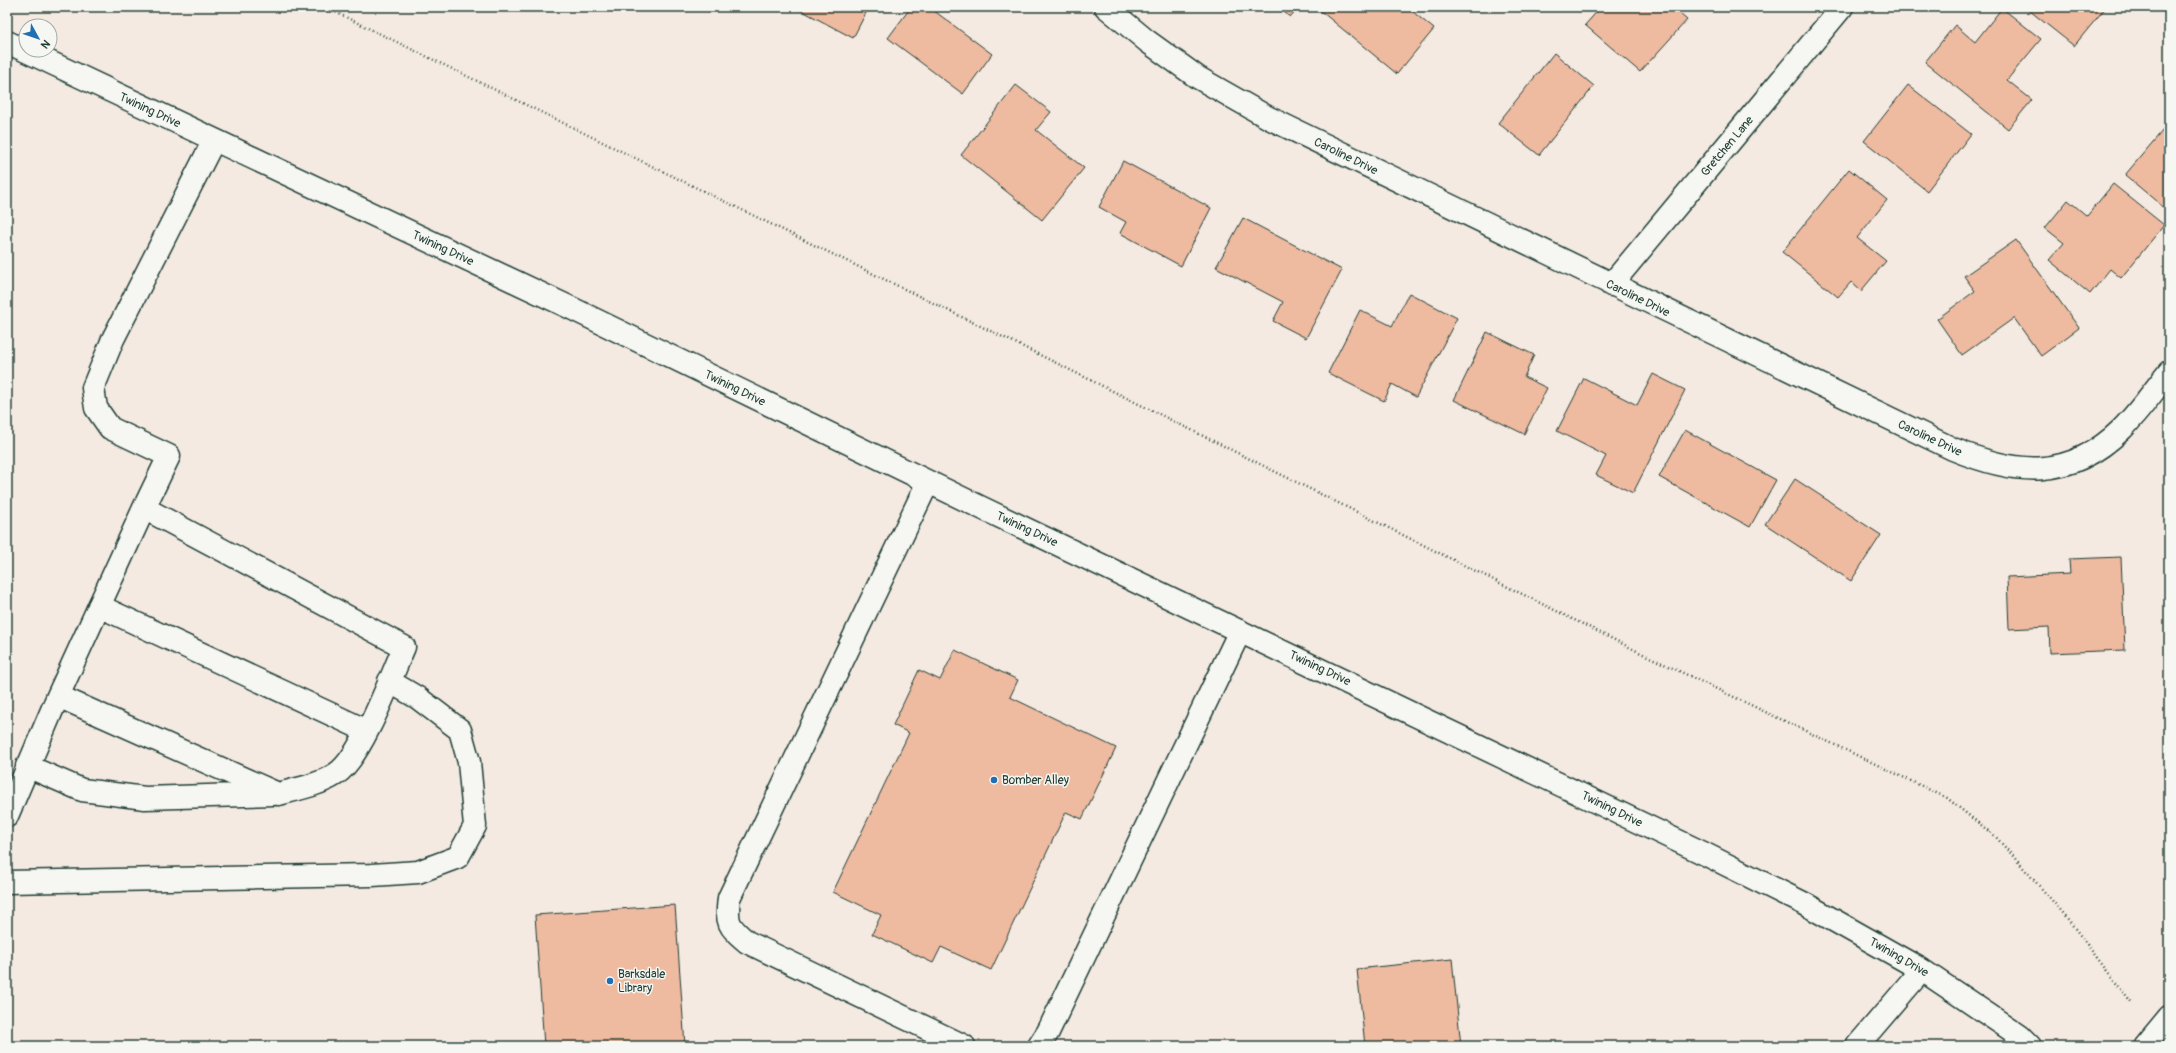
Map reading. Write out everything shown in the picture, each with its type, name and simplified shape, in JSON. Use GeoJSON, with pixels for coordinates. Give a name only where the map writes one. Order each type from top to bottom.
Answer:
{"type":"FeatureCollection","features":[{"type":"Feature","properties":{"kind":"street","name":"Caroline Drive"},"geometry":{"type":"LineString","coordinates":[[1106,7],[1147,41],[1197,76],[1269,118],[1611,285],[1953,449],[1982,461],[2011,468],[2045,469],[2073,462],[2095,450],[2122,429],[2169,372]]}},
{"type":"Feature","properties":{"kind":"street","name":"Gretchen Lane"},"geometry":{"type":"LineString","coordinates":[[1611,285],[1842,7]]}},
{"type":"Feature","properties":{"kind":"street","name":"Twining Drive"},"geometry":{"type":"LineString","coordinates":[[7,42],[564,304],[928,482],[1703,853],[1805,904],[1922,970],[2020,1036],[2030,1046]]}},
{"type":"Feature","properties":{"kind":"street"},"geometry":{"type":"LineString","coordinates":[[7,816],[58,696],[169,456],[110,428],[96,408],[93,388],[113,339],[214,140]]}},
{"type":"Feature","properties":{"kind":"street"},"geometry":{"type":"LineString","coordinates":[[928,482],[729,898],[727,918],[736,933],[747,942],[964,1046]]}},
{"type":"Feature","properties":{"kind":"street"},"geometry":{"type":"LineString","coordinates":[[27,766],[82,790],[145,798],[278,794],[310,786],[338,774],[358,749],[367,731],[404,647],[144,508]]}},
{"type":"Feature","properties":{"kind":"street"},"geometry":{"type":"LineString","coordinates":[[99,606],[367,731]]}},
{"type":"Feature","properties":{"kind":"street"},"geometry":{"type":"LineString","coordinates":[[1039,1046],[1048,1032],[1240,631]]}},
{"type":"Feature","properties":{"kind":"street"},"geometry":{"type":"LineString","coordinates":[[7,882],[372,875],[418,872],[458,857],[475,826],[469,762],[460,730],[418,698],[389,681]]}},
{"type":"Feature","properties":{"kind":"street"},"geometry":{"type":"LineString","coordinates":[[58,696],[278,794]]}},
{"type":"Feature","properties":{"kind":"street"},"geometry":{"type":"LineString","coordinates":[[1857,1046],[1922,970]]}},
{"type":"Feature","properties":{"kind":"street"},"geometry":{"type":"LineString","coordinates":[[2145,1046],[2169,1017]]}},
{"type":"Feature","properties":{"kind":"path"},"geometry":{"type":"LineString","coordinates":[[325,7],[1033,351],[1655,660],[1947,798],[1996,837],[2064,914],[2132,1004]]}},
{"type":"Feature","properties":{"kind":"building"},"geometry":{"type":"Polygon","coordinates":[[[795,7],[869,7],[853,38],[795,7]]]}},
{"type":"Feature","properties":{"kind":"building"},"geometry":{"type":"Polygon","coordinates":[[[911,7],[929,7],[992,54],[963,94],[888,38],[911,7]]]}},
{"type":"Feature","properties":{"kind":"building"},"geometry":{"type":"Polygon","coordinates":[[[1278,7],[1299,7],[1290,17],[1278,7]]]}},
{"type":"Feature","properties":{"kind":"building"},"geometry":{"type":"Polygon","coordinates":[[[1407,7],[1434,29],[1397,74],[1317,8],[1407,7]]]}},
{"type":"Feature","properties":{"kind":"building"},"geometry":{"type":"Polygon","coordinates":[[[1601,7],[1672,7],[1687,20],[1640,72],[1585,25],[1601,7]]]}},
{"type":"Feature","properties":{"kind":"building"},"geometry":{"type":"Polygon","coordinates":[[[2025,7],[2106,7],[2074,46],[2025,7]]]}},
{"type":"Feature","properties":{"kind":"building"},"geometry":{"type":"Polygon","coordinates":[[[2002,8],[2041,39],[2007,80],[2032,100],[2008,129],[1925,62],[1955,25],[1975,42],[2002,8]]]}},
{"type":"Feature","properties":{"kind":"building"},"geometry":{"type":"Polygon","coordinates":[[[1554,53],[1594,86],[1539,155],[1498,123],[1554,53]]]}},
{"type":"Feature","properties":{"kind":"building"},"geometry":{"type":"Polygon","coordinates":[[[1016,85],[1051,112],[1036,130],[1084,168],[1042,220],[961,155],[1016,85]]]}},
{"type":"Feature","properties":{"kind":"building"},"geometry":{"type":"Polygon","coordinates":[[[1908,85],[1971,134],[1927,191],[1864,141],[1908,85]]]}},
{"type":"Feature","properties":{"kind":"building"},"geometry":{"type":"Polygon","coordinates":[[[2169,123],[2169,212],[2125,175],[2169,123]]]}},
{"type":"Feature","properties":{"kind":"building"},"geometry":{"type":"Polygon","coordinates":[[[1123,161],[1211,208],[1181,266],[1120,233],[1126,222],[1099,207],[1123,161]]]}},
{"type":"Feature","properties":{"kind":"building"},"geometry":{"type":"Polygon","coordinates":[[[1849,169],[1887,200],[1857,238],[1886,261],[1861,291],[1851,282],[1838,297],[1782,252],[1849,169]]]}},
{"type":"Feature","properties":{"kind":"building"},"geometry":{"type":"Polygon","coordinates":[[[2113,184],[2164,225],[2121,278],[2110,269],[2090,294],[2049,260],[2064,243],[2045,228],[2068,200],[2087,216],[2113,184]]]}},
{"type":"Feature","properties":{"kind":"building"},"geometry":{"type":"Polygon","coordinates":[[[1243,218],[1342,270],[1306,338],[1273,321],[1283,302],[1216,267],[1243,218]]]}},
{"type":"Feature","properties":{"kind":"building"},"geometry":{"type":"Polygon","coordinates":[[[2016,240],[2079,328],[2041,356],[2014,318],[1962,355],[1937,319],[1975,291],[1964,276],[2016,240]]]}},
{"type":"Feature","properties":{"kind":"building"},"geometry":{"type":"Polygon","coordinates":[[[1409,293],[1457,318],[1416,397],[1392,384],[1384,401],[1328,373],[1360,310],[1392,326],[1409,293]]]}},
{"type":"Feature","properties":{"kind":"building"},"geometry":{"type":"Polygon","coordinates":[[[1487,332],[1534,355],[1524,377],[1547,388],[1524,434],[1454,400],[1487,332]]]}},
{"type":"Feature","properties":{"kind":"building"},"geometry":{"type":"Polygon","coordinates":[[[1653,374],[1685,390],[1633,493],[1596,475],[1606,456],[1557,431],[1584,378],[1637,405],[1653,374]]]}},
{"type":"Feature","properties":{"kind":"building"},"geometry":{"type":"Polygon","coordinates":[[[1685,430],[1776,480],[1750,527],[1659,477],[1685,430]]]}},
{"type":"Feature","properties":{"kind":"building"},"geometry":{"type":"Polygon","coordinates":[[[1795,479],[1881,535],[1851,581],[1765,524],[1795,479]]]}},
{"type":"Feature","properties":{"kind":"building"},"geometry":{"type":"Polygon","coordinates":[[[2121,557],[2125,650],[2050,653],[2049,627],[2009,629],[2007,577],[2070,574],[2069,559],[2121,557]]]}},
{"type":"Feature","properties":{"kind":"building","name":"Bomber Alley"},"geometry":{"type":"Polygon","coordinates":[[[955,650],[1018,680],[1010,697],[1116,748],[1082,819],[1066,812],[991,970],[941,947],[933,963],[872,934],[881,915],[833,892],[909,733],[893,725],[919,670],[940,680],[955,650]]]}},
{"type":"Feature","properties":{"kind":"building","name":"Barksdale Library"},"geometry":{"type":"Polygon","coordinates":[[[675,905],[685,1046],[544,1046],[535,915],[675,905]]]}},
{"type":"Feature","properties":{"kind":"building"},"geometry":{"type":"Polygon","coordinates":[[[1452,959],[1461,1046],[1365,1046],[1357,969],[1452,959]]]}},
{"type":"Feature","properties":{"kind":"place","name":"Bomber Alley"},"geometry":{"type":"Point","coordinates":[994,780]}},
{"type":"Feature","properties":{"kind":"place","name":"Barksdale Library"},"geometry":{"type":"Point","coordinates":[610,981]}}]}
